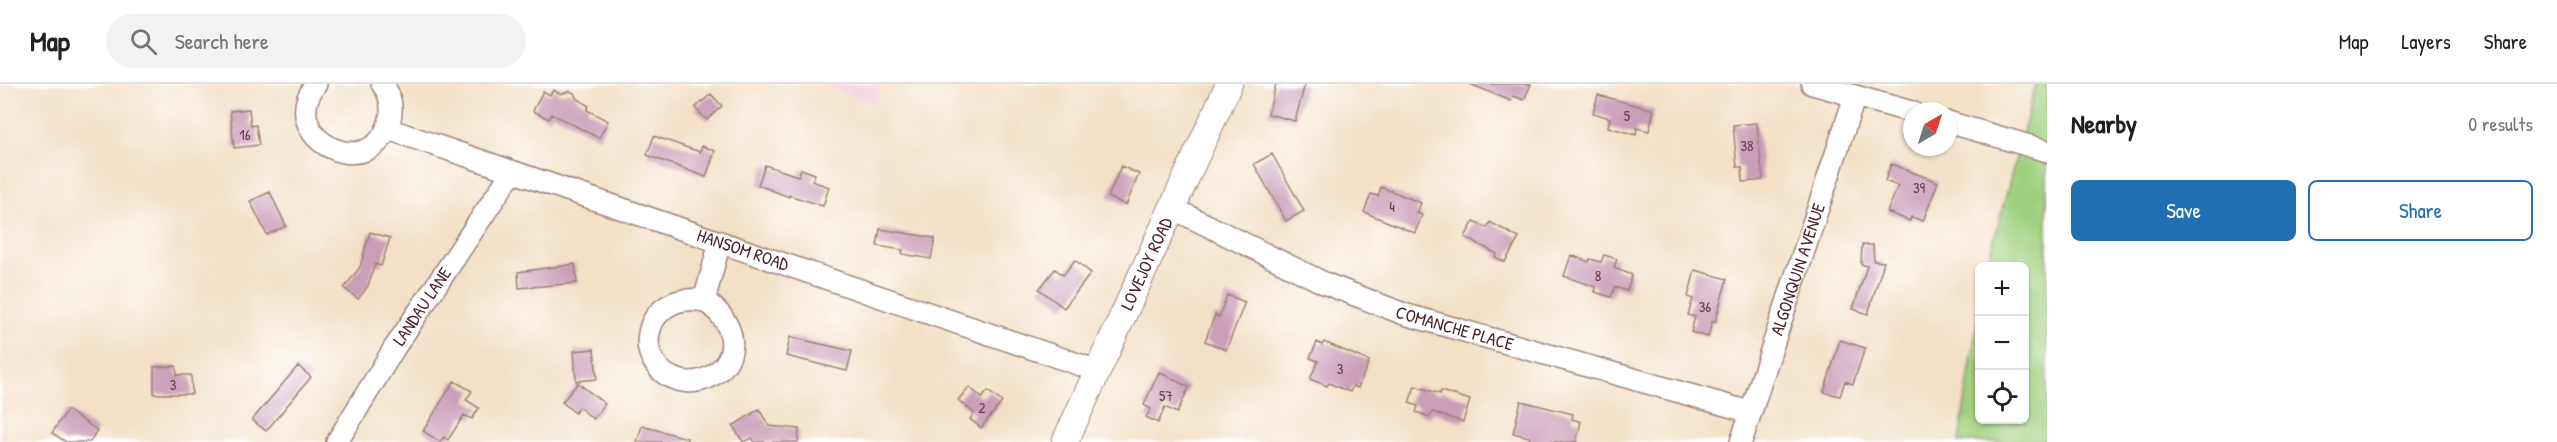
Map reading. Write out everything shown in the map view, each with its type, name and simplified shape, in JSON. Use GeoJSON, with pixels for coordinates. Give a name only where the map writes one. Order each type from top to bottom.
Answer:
{"type":"FeatureCollection","features":[{"type":"Feature","properties":{"kind":"main road","name":"LOVEJOY ROAD"},"geometry":{"type":"LineString","coordinates":[[1065,442],[1229,84]]}},
{"type":"Feature","properties":{"kind":"street"},"geometry":{"type":"LineString","coordinates":[[316,84],[308,99],[306,113],[309,127],[317,139],[328,148],[355,153],[368,149],[380,141],[388,129],[392,115],[391,101],[382,84]]}},
{"type":"Feature","properties":{"kind":"street"},"geometry":{"type":"LineString","coordinates":[[1812,84],[1903,109]]}},
{"type":"Feature","properties":{"kind":"street","name":"ALGONQUIN AVENUE"},"geometry":{"type":"LineString","coordinates":[[1741,442],[1855,96]]}},
{"type":"Feature","properties":{"kind":"street"},"geometry":{"type":"LineString","coordinates":[[1957,125],[2047,151]]}},
{"type":"Feature","properties":{"kind":"street","name":"HANSOM ROAD"},"geometry":{"type":"LineString","coordinates":[[388,129],[1098,370]]}},
{"type":"Feature","properties":{"kind":"street","name":"LANDAU LANE"},"geometry":{"type":"LineString","coordinates":[[337,442],[395,347],[512,172]]}},
{"type":"Feature","properties":{"kind":"street","name":"COMANCHE PLACE"},"geometry":{"type":"LineString","coordinates":[[1172,208],[1324,283],[1404,314],[1750,412]]}},
{"type":"Feature","properties":{"kind":"street"},"geometry":{"type":"LineString","coordinates":[[705,301],[720,242]]}},
{"type":"Feature","properties":{"kind":"shaded area"},"geometry":{"type":"Polygon","coordinates":[[[820,84],[882,84],[874,103],[820,84]]]}},
{"type":"Feature","properties":{"kind":"green space"},"geometry":{"type":"Polygon","coordinates":[[[2036,84],[2047,84],[2047,442],[1959,442],[1975,336],[1975,424],[2029,424],[2029,262],[1988,262],[2036,84]]]}},
{"type":"Feature","properties":{"kind":"building"},"geometry":{"type":"Polygon","coordinates":[[[1276,84],[1305,84],[1295,121],[1268,114],[1276,84]]]}},
{"type":"Feature","properties":{"kind":"building"},"geometry":{"type":"Polygon","coordinates":[[[1470,84],[1531,84],[1524,100],[1513,96],[1511,101],[1470,84]]]}},
{"type":"Feature","properties":{"kind":"building"},"geometry":{"type":"Polygon","coordinates":[[[553,90],[561,94],[570,91],[574,93],[577,99],[589,106],[587,110],[608,121],[599,138],[552,114],[549,119],[533,111],[543,91],[550,95],[553,90]]]}},
{"type":"Feature","properties":{"kind":"building"},"geometry":{"type":"Polygon","coordinates":[[[711,94],[722,106],[707,120],[695,108],[711,94]]]}},
{"type":"Feature","properties":{"kind":"building"},"geometry":{"type":"Polygon","coordinates":[[[1598,95],[1654,110],[1649,131],[1637,128],[1636,135],[1608,127],[1610,118],[1593,113],[1598,95]]]}},
{"type":"Feature","properties":{"kind":"building"},"geometry":{"type":"Polygon","coordinates":[[[249,109],[251,126],[256,125],[259,145],[234,148],[230,111],[249,109]]]}},
{"type":"Feature","properties":{"kind":"building"},"geometry":{"type":"Polygon","coordinates":[[[1757,123],[1763,180],[1743,182],[1742,167],[1737,167],[1733,125],[1757,123]]]}},
{"type":"Feature","properties":{"kind":"building"},"geometry":{"type":"Polygon","coordinates":[[[654,136],[700,152],[702,146],[715,151],[706,177],[647,155],[654,136]]]}},
{"type":"Feature","properties":{"kind":"building"},"geometry":{"type":"Polygon","coordinates":[[[1272,154],[1304,211],[1286,221],[1254,164],[1272,154]]]}},
{"type":"Feature","properties":{"kind":"building"},"geometry":{"type":"Polygon","coordinates":[[[1891,164],[1938,182],[1923,221],[1911,217],[1910,221],[1887,212],[1898,186],[1885,181],[1891,164]]]}},
{"type":"Feature","properties":{"kind":"building"},"geometry":{"type":"Polygon","coordinates":[[[765,165],[798,176],[801,169],[815,174],[812,181],[829,187],[823,206],[789,195],[789,197],[758,185],[765,165]]]}},
{"type":"Feature","properties":{"kind":"building"},"geometry":{"type":"Polygon","coordinates":[[[1121,166],[1139,174],[1126,205],[1108,197],[1121,166]]]}},
{"type":"Feature","properties":{"kind":"building"},"geometry":{"type":"Polygon","coordinates":[[[1381,187],[1421,203],[1417,213],[1422,215],[1415,233],[1364,212],[1371,194],[1378,196],[1381,187]]]}},
{"type":"Feature","properties":{"kind":"building"},"geometry":{"type":"Polygon","coordinates":[[[270,192],[286,226],[267,235],[250,201],[270,192]]]}},
{"type":"Feature","properties":{"kind":"building"},"geometry":{"type":"Polygon","coordinates":[[[1474,221],[1487,228],[1490,222],[1519,238],[1505,262],[1495,257],[1497,254],[1465,237],[1474,221]]]}},
{"type":"Feature","properties":{"kind":"building"},"geometry":{"type":"Polygon","coordinates":[[[880,229],[935,238],[931,259],[902,254],[903,250],[877,246],[880,229]]]}},
{"type":"Feature","properties":{"kind":"building"},"geometry":{"type":"Polygon","coordinates":[[[370,232],[390,238],[381,266],[375,264],[368,286],[358,299],[344,288],[360,267],[370,232]]]}},
{"type":"Feature","properties":{"kind":"building"},"geometry":{"type":"Polygon","coordinates":[[[1862,245],[1873,245],[1874,261],[1884,262],[1868,314],[1853,309],[1867,266],[1861,264],[1862,245]]]}},
{"type":"Feature","properties":{"kind":"building"},"geometry":{"type":"Polygon","coordinates":[[[1571,255],[1589,262],[1590,259],[1601,262],[1604,255],[1617,259],[1614,268],[1632,275],[1627,291],[1615,287],[1611,297],[1595,292],[1596,287],[1564,276],[1571,255]]]}},
{"type":"Feature","properties":{"kind":"building"},"geometry":{"type":"Polygon","coordinates":[[[1075,260],[1091,273],[1064,308],[1039,289],[1055,269],[1063,275],[1075,260]]]}},
{"type":"Feature","properties":{"kind":"building"},"geometry":{"type":"Polygon","coordinates":[[[575,264],[577,283],[519,288],[518,272],[575,264]]]}},
{"type":"Feature","properties":{"kind":"building"},"geometry":{"type":"Polygon","coordinates":[[[1695,270],[1727,279],[1715,322],[1712,322],[1708,337],[1691,332],[1695,317],[1688,315],[1693,299],[1688,297],[1695,270]]]}},
{"type":"Feature","properties":{"kind":"building"},"geometry":{"type":"Polygon","coordinates":[[[1227,295],[1245,302],[1226,350],[1205,341],[1215,315],[1219,317],[1227,295]]]}},
{"type":"Feature","properties":{"kind":"building"},"geometry":{"type":"Polygon","coordinates":[[[790,337],[852,351],[847,371],[786,356],[790,337]]]}},
{"type":"Feature","properties":{"kind":"building"},"geometry":{"type":"Polygon","coordinates":[[[1840,340],[1865,348],[1853,384],[1845,381],[1840,396],[1824,392],[1840,340]]]}},
{"type":"Feature","properties":{"kind":"building"},"geometry":{"type":"Polygon","coordinates":[[[1317,342],[1322,345],[1324,342],[1369,361],[1358,388],[1353,386],[1350,392],[1329,383],[1327,386],[1310,379],[1318,361],[1310,358],[1317,342]]]}},
{"type":"Feature","properties":{"kind":"building"},"geometry":{"type":"Polygon","coordinates":[[[594,349],[597,379],[576,381],[574,351],[594,349]]]}},
{"type":"Feature","properties":{"kind":"building"},"geometry":{"type":"Polygon","coordinates":[[[176,366],[177,375],[191,375],[192,394],[154,394],[154,367],[176,366]]]}},
{"type":"Feature","properties":{"kind":"building"},"geometry":{"type":"Polygon","coordinates":[[[298,366],[311,377],[266,431],[252,420],[298,366]]]}},
{"type":"Feature","properties":{"kind":"building"},"geometry":{"type":"Polygon","coordinates":[[[1159,372],[1189,387],[1177,413],[1165,407],[1158,423],[1146,417],[1151,409],[1144,405],[1159,372]]]}},
{"type":"Feature","properties":{"kind":"building"},"geometry":{"type":"Polygon","coordinates":[[[454,381],[472,391],[466,400],[479,408],[472,419],[464,415],[448,440],[444,437],[440,442],[423,431],[454,381]]]}},
{"type":"Feature","properties":{"kind":"building"},"geometry":{"type":"Polygon","coordinates":[[[578,383],[605,404],[593,419],[579,407],[575,413],[562,402],[578,383]]]}},
{"type":"Feature","properties":{"kind":"building"},"geometry":{"type":"Polygon","coordinates":[[[1415,386],[1470,400],[1463,422],[1432,412],[1430,417],[1416,412],[1418,406],[1409,403],[1415,386]]]}},
{"type":"Feature","properties":{"kind":"building"},"geometry":{"type":"Polygon","coordinates":[[[969,387],[982,398],[988,391],[1002,402],[981,428],[970,419],[974,413],[958,400],[969,387]]]}},
{"type":"Feature","properties":{"kind":"building"},"geometry":{"type":"Polygon","coordinates":[[[1521,401],[1573,414],[1572,419],[1581,422],[1576,442],[1532,442],[1529,437],[1513,433],[1521,401]]]}},
{"type":"Feature","properties":{"kind":"building"},"geometry":{"type":"Polygon","coordinates":[[[759,409],[769,426],[799,429],[798,442],[755,442],[752,438],[743,442],[733,426],[759,409]]]}},
{"type":"Feature","properties":{"kind":"building"},"geometry":{"type":"Polygon","coordinates":[[[67,410],[97,430],[90,442],[66,442],[52,433],[67,410]]]}},
{"type":"Feature","properties":{"kind":"building"},"geometry":{"type":"Polygon","coordinates":[[[642,426],[687,438],[686,442],[637,442],[642,426]]]}}]}
